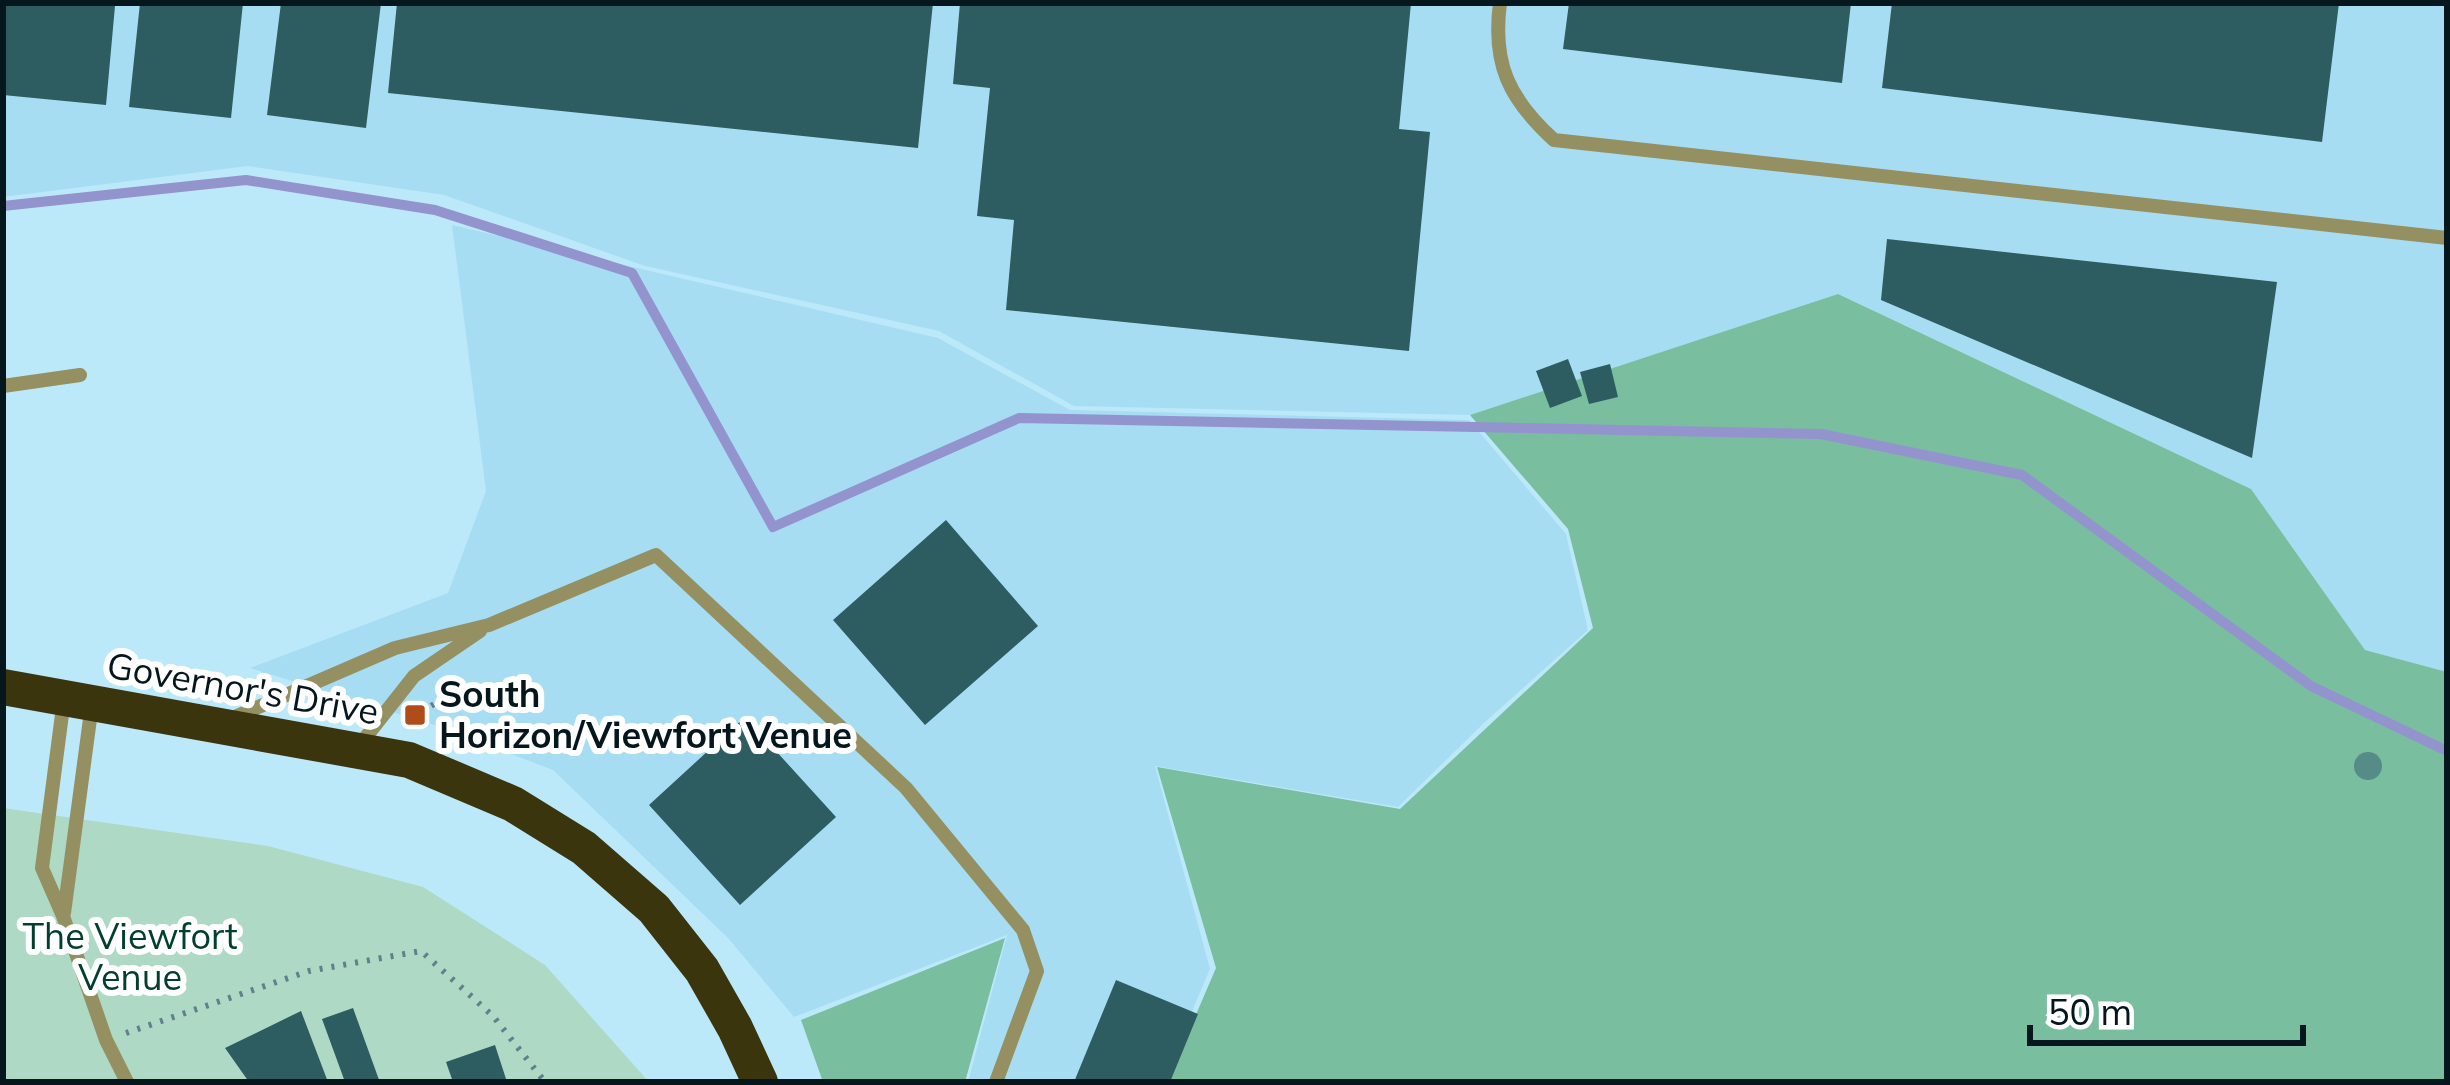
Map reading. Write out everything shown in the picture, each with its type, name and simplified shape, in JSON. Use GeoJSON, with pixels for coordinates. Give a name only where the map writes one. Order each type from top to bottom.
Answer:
{"type":"FeatureCollection","features":[{"type":"Feature","properties":{"kind":"highway","name":"Governor's Drive"},"geometry":{"type":"LineString","coordinates":[[4,690],[409,760],[513,804],[584,848],[654,909],[702,970],[760,1082]]}},
{"type":"Feature","properties":{"kind":"lane"},"geometry":{"type":"LineString","coordinates":[[1500,3],[1496,40],[1510,85],[1528,116],[1554,140],[2447,238]]}},
{"type":"Feature","properties":{"kind":"lane"},"geometry":{"type":"LineString","coordinates":[[3,386],[80,375]]}},
{"type":"Feature","properties":{"kind":"lane"},"geometry":{"type":"LineString","coordinates":[[217,724],[395,648],[489,625],[656,555],[906,788],[1023,930],[1037,971],[996,1082]]}},
{"type":"Feature","properties":{"kind":"lane"},"geometry":{"type":"LineString","coordinates":[[354,751],[414,676],[489,625]]}},
{"type":"Feature","properties":{"kind":"lane"},"geometry":{"type":"LineString","coordinates":[[63,916],[78,702]]}},
{"type":"Feature","properties":{"kind":"lane"},"geometry":{"type":"LineString","coordinates":[[78,702],[42,868],[106,1040],[127,1082]]}},
{"type":"Feature","properties":{"kind":"path"},"geometry":{"type":"LineString","coordinates":[[415,715],[444,698]]}},
{"type":"Feature","properties":{"kind":"path"},"geometry":{"type":"LineString","coordinates":[[106,1040],[310,971],[422,951],[493,1016],[545,1082]]}},
{"type":"Feature","properties":{"kind":"shaded area"},"geometry":{"type":"Polygon","coordinates":[[[3,3],[2447,3],[2447,672],[2365,650],[2251,489],[1838,294],[1470,415],[1074,406],[939,331],[645,266],[444,195],[248,166],[3,197],[3,3]]]}},
{"type":"Feature","properties":{"kind":"shaded area"},"geometry":{"type":"Polygon","coordinates":[[[452,225],[938,338],[1070,410],[1469,420],[1566,534],[1588,630],[1398,807],[1155,766],[1210,969],[1162,1082],[968,1082],[1007,935],[794,1017],[728,938],[553,770],[441,727],[250,668],[448,593],[486,491],[452,225]]]}},
{"type":"Feature","properties":{"kind":"green space"},"geometry":{"type":"Polygon","coordinates":[[[1838,294],[2251,489],[2365,650],[2447,672],[2447,1082],[1167,1082],[1216,968],[1157,767],[1400,809],[1593,628],[1568,529],[1470,415],[1838,294]]]}},
{"type":"Feature","properties":{"kind":"green space","name":"The Viewfort Venue"},"geometry":{"type":"Polygon","coordinates":[[[3,808],[268,846],[423,887],[545,965],[649,1082],[3,1082],[3,808]]]}},
{"type":"Feature","properties":{"kind":"green space"},"geometry":{"type":"Polygon","coordinates":[[[1005,938],[965,1082],[823,1082],[801,1020],[1005,938]]]}},
{"type":"Feature","properties":{"kind":"building"},"geometry":{"type":"Polygon","coordinates":[[[3,3],[115,6],[106,105],[3,95],[3,3]]]}},
{"type":"Feature","properties":{"kind":"building"},"geometry":{"type":"Polygon","coordinates":[[[140,3],[243,3],[231,118],[129,107],[140,3]]]}},
{"type":"Feature","properties":{"kind":"building"},"geometry":{"type":"Polygon","coordinates":[[[281,3],[381,3],[366,128],[267,115],[281,3]]]}},
{"type":"Feature","properties":{"kind":"building"},"geometry":{"type":"Polygon","coordinates":[[[397,3],[933,3],[918,148],[388,93],[397,3]]]}},
{"type":"Feature","properties":{"kind":"building"},"geometry":{"type":"Polygon","coordinates":[[[960,3],[1411,3],[1399,129],[1430,132],[1409,351],[1006,310],[1014,220],[977,216],[990,88],[953,84],[960,3]]]}},
{"type":"Feature","properties":{"kind":"building"},"geometry":{"type":"Polygon","coordinates":[[[1569,3],[1851,3],[1842,83],[1563,49],[1569,3]]]}},
{"type":"Feature","properties":{"kind":"building"},"geometry":{"type":"Polygon","coordinates":[[[1892,3],[2339,3],[2322,142],[1882,88],[1892,3]]]}},
{"type":"Feature","properties":{"kind":"building"},"geometry":{"type":"Polygon","coordinates":[[[1887,239],[2277,282],[2252,458],[1881,300],[1887,239]]]}},
{"type":"Feature","properties":{"kind":"building"},"geometry":{"type":"Polygon","coordinates":[[[1568,359],[1582,396],[1550,408],[1536,371],[1568,359]]]}},
{"type":"Feature","properties":{"kind":"building"},"geometry":{"type":"Polygon","coordinates":[[[1610,364],[1618,397],[1589,404],[1580,372],[1610,364]]]}},
{"type":"Feature","properties":{"kind":"building"},"geometry":{"type":"Polygon","coordinates":[[[946,520],[1038,626],[925,725],[833,620],[946,520]]]}},
{"type":"Feature","properties":{"kind":"building"},"geometry":{"type":"Polygon","coordinates":[[[745,717],[836,817],[740,905],[649,805],[745,717]]]}},
{"type":"Feature","properties":{"kind":"building"},"geometry":{"type":"Polygon","coordinates":[[[1116,980],[1198,1014],[1170,1082],[1074,1082],[1116,980]]]}},
{"type":"Feature","properties":{"kind":"building"},"geometry":{"type":"Polygon","coordinates":[[[353,1008],[380,1082],[345,1082],[322,1019],[353,1008]]]}},
{"type":"Feature","properties":{"kind":"building"},"geometry":{"type":"Polygon","coordinates":[[[301,1011],[328,1082],[249,1082],[225,1048],[301,1011]]]}},
{"type":"Feature","properties":{"kind":"building"},"geometry":{"type":"Polygon","coordinates":[[[495,1045],[507,1082],[453,1082],[446,1062],[495,1045]]]}},
{"type":"Feature","properties":{"kind":"waterway"},"geometry":{"type":"LineString","coordinates":[[3,206],[246,180],[435,210],[632,273],[773,527],[1019,418],[1821,434],[2022,475],[2311,686],[2447,751]]}},
{"type":"Feature","properties":{"kind":"place","name":"South Horizon/Viewfort Venue"},"geometry":{"type":"Point","coordinates":[415,715]}}]}
